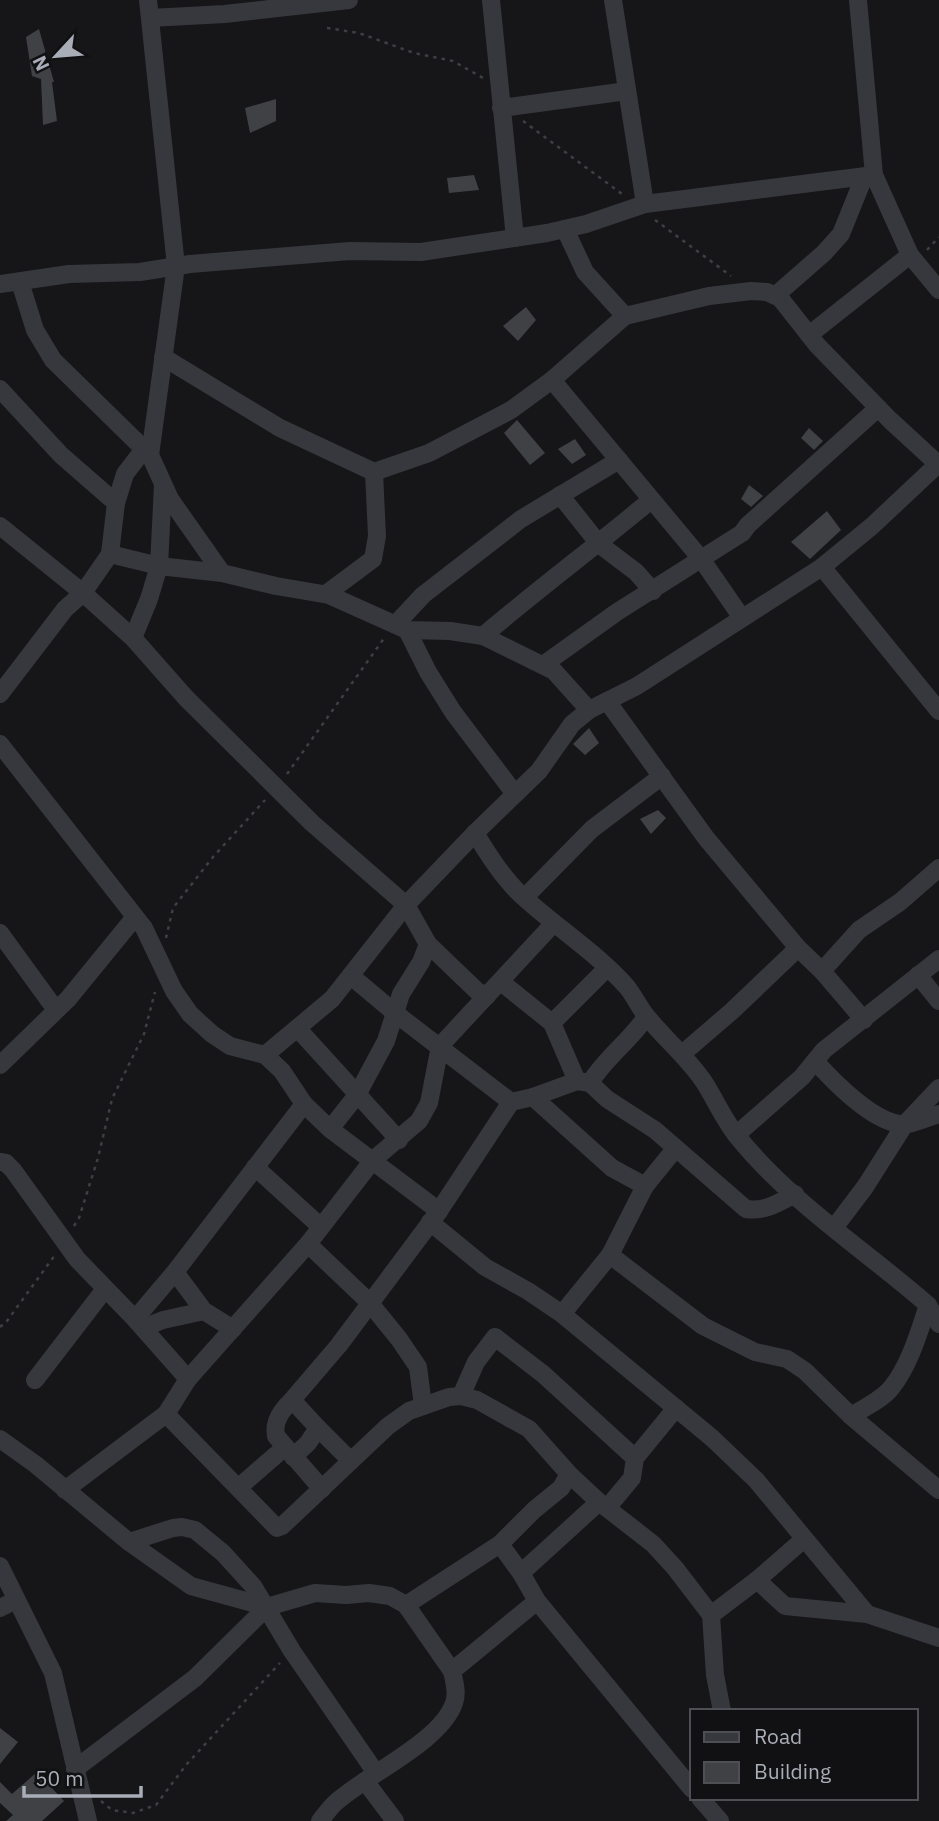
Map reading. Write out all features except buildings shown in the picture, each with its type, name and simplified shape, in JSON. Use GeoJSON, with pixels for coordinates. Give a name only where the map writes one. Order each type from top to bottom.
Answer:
{"type":"FeatureCollection","features":[{"type":"Feature","properties":{"kind":"street"},"geometry":{"type":"LineString","coordinates":[[0,694],[65,609],[83,593],[110,554],[116,503],[125,474],[147,452],[176,266],[149,9],[349,0]]}},
{"type":"Feature","properties":{"kind":"street"},"geometry":{"type":"LineString","coordinates":[[491,0],[515,238]]}},
{"type":"Feature","properties":{"kind":"street"},"geometry":{"type":"LineString","coordinates":[[613,0],[642,207]]}},
{"type":"Feature","properties":{"kind":"street"},"geometry":{"type":"LineString","coordinates":[[858,0],[869,176],[910,255],[939,290]]}},
{"type":"Feature","properties":{"kind":"street"},"geometry":{"type":"LineString","coordinates":[[501,108],[627,91]]}},
{"type":"Feature","properties":{"kind":"street"},"geometry":{"type":"LineString","coordinates":[[0,284],[69,274],[140,272],[176,266],[350,251],[421,252],[565,229],[642,207],[869,176]]}},
{"type":"Feature","properties":{"kind":"street"},"geometry":{"type":"LineString","coordinates":[[776,295],[824,253],[841,234],[869,176]]}},
{"type":"Feature","properties":{"kind":"street"},"geometry":{"type":"LineString","coordinates":[[565,229],[584,272],[625,316]]}},
{"type":"Feature","properties":{"kind":"street"},"geometry":{"type":"LineString","coordinates":[[809,335],[910,255]]}},
{"type":"Feature","properties":{"kind":"street"},"geometry":{"type":"LineString","coordinates":[[20,282],[35,330],[53,360],[147,452],[170,499],[222,573]]}},
{"type":"Feature","properties":{"kind":"street"},"geometry":{"type":"LineString","coordinates":[[163,357],[280,428],[374,472],[429,453],[511,410],[552,380],[625,316],[709,296],[751,291],[776,295],[809,335],[878,408],[939,464],[872,527],[822,567],[637,686],[589,710],[572,724],[539,771],[406,905],[332,999],[265,1055]]}},
{"type":"Feature","properties":{"kind":"street"},"geometry":{"type":"LineString","coordinates":[[552,380],[702,560],[742,618]]}},
{"type":"Feature","properties":{"kind":"street"},"geometry":{"type":"LineString","coordinates":[[0,388],[61,455],[116,503]]}},
{"type":"Feature","properties":{"kind":"street"},"geometry":{"type":"LineString","coordinates":[[544,665],[608,619],[742,533],[878,408]]}},
{"type":"Feature","properties":{"kind":"street"},"geometry":{"type":"LineString","coordinates":[[401,627],[423,595],[448,574],[521,519],[619,460]]}},
{"type":"Feature","properties":{"kind":"street"},"geometry":{"type":"LineString","coordinates":[[326,594],[373,559],[377,536],[374,472]]}},
{"type":"Feature","properties":{"kind":"street"},"geometry":{"type":"LineString","coordinates":[[133,638],[159,566],[163,484]]}},
{"type":"Feature","properties":{"kind":"street"},"geometry":{"type":"LineString","coordinates":[[560,495],[599,544],[636,572],[653,591]]}},
{"type":"Feature","properties":{"kind":"street"},"geometry":{"type":"LineString","coordinates":[[483,636],[651,500]]}},
{"type":"Feature","properties":{"kind":"street"},"geometry":{"type":"LineString","coordinates":[[0,526],[83,593],[133,638],[186,698],[278,789],[406,905],[428,944],[477,990],[487,996]]}},
{"type":"Feature","properties":{"kind":"street"},"geometry":{"type":"LineString","coordinates":[[110,554],[159,566],[222,573],[326,594],[401,627],[483,636],[554,671],[589,710]]}},
{"type":"Feature","properties":{"kind":"street"},"geometry":{"type":"LineString","coordinates":[[822,567],[939,711]]}},
{"type":"Feature","properties":{"kind":"street"},"geometry":{"type":"LineString","coordinates":[[685,571],[713,578]]}},
{"type":"Feature","properties":{"kind":"street"},"geometry":{"type":"LineString","coordinates":[[401,627],[453,712],[515,794]]}},
{"type":"Feature","properties":{"kind":"street"},"geometry":{"type":"LineString","coordinates":[[607,701],[706,838],[798,948],[822,971],[864,1020]]}},
{"type":"Feature","properties":{"kind":"street"},"geometry":{"type":"LineString","coordinates":[[0,744],[7,767],[144,928],[174,991],[190,1014],[230,1046],[265,1055],[282,1071],[304,1104],[330,1129],[373,1160],[485,1267],[562,1314],[712,1438],[755,1480],[867,1614]]}},
{"type":"Feature","properties":{"kind":"street"},"geometry":{"type":"LineString","coordinates":[[525,897],[592,830],[662,776]]}},
{"type":"Feature","properties":{"kind":"street"},"geometry":{"type":"LineString","coordinates":[[475,833],[496,868],[554,923],[601,960],[628,988],[646,1017],[703,1079],[736,1135],[795,1194],[928,1305],[939,1324]]}},
{"type":"Feature","properties":{"kind":"street"},"geometry":{"type":"LineString","coordinates":[[822,971],[859,930],[901,902],[939,868]]}},
{"type":"Feature","properties":{"kind":"street"},"geometry":{"type":"LineString","coordinates":[[0,1065],[100,962],[135,916]]}},
{"type":"Feature","properties":{"kind":"street"},"geometry":{"type":"LineString","coordinates":[[65,1490],[166,1414],[188,1379],[308,1244],[373,1160],[419,1121],[429,1103],[440,1046],[554,923]]}},
{"type":"Feature","properties":{"kind":"street"},"geometry":{"type":"LineString","coordinates":[[0,933],[56,1010]]}},
{"type":"Feature","properties":{"kind":"street"},"geometry":{"type":"LineString","coordinates":[[330,1129],[357,1095],[386,1041],[401,994],[421,962],[428,944]]}},
{"type":"Feature","properties":{"kind":"street"},"geometry":{"type":"LineString","coordinates":[[682,1054],[798,948]]}},
{"type":"Feature","properties":{"kind":"street"},"geometry":{"type":"LineString","coordinates":[[736,1135],[802,1077],[824,1050],[939,959]]}},
{"type":"Feature","properties":{"kind":"street"},"geometry":{"type":"LineString","coordinates":[[552,1023],[607,968]]}},
{"type":"Feature","properties":{"kind":"street"},"geometry":{"type":"LineString","coordinates":[[918,975],[939,1001]]}},
{"type":"Feature","properties":{"kind":"street"},"geometry":{"type":"LineString","coordinates":[[351,976],[511,1102]]}},
{"type":"Feature","properties":{"kind":"street"},"geometry":{"type":"LineString","coordinates":[[501,982],[552,1023],[584,1082],[655,1130],[746,1209],[771,1207],[795,1194]]}},
{"type":"Feature","properties":{"kind":"street"},"geometry":{"type":"LineString","coordinates":[[322,1489],[276,1436],[275,1425],[282,1410],[339,1345],[434,1216],[511,1102],[584,1082],[634,1035],[646,1017]]}},
{"type":"Feature","properties":{"kind":"street"},"geometry":{"type":"LineString","coordinates":[[298,1029],[398,1140]]}},
{"type":"Feature","properties":{"kind":"street"},"geometry":{"type":"LineString","coordinates":[[815,1061],[857,1102],[880,1117],[905,1124],[939,1114]]}},
{"type":"Feature","properties":{"kind":"street"},"geometry":{"type":"LineString","coordinates":[[834,1228],[865,1188],[905,1124],[939,1088]]}},
{"type":"Feature","properties":{"kind":"street"},"geometry":{"type":"LineString","coordinates":[[533,1097],[612,1168],[645,1185]]}},
{"type":"Feature","properties":{"kind":"street"},"geometry":{"type":"LineString","coordinates":[[139,1324],[175,1272],[304,1104]]}},
{"type":"Feature","properties":{"kind":"street"},"geometry":{"type":"LineString","coordinates":[[562,1314],[610,1255],[645,1185],[675,1149]]}},
{"type":"Feature","properties":{"kind":"street"},"geometry":{"type":"LineString","coordinates":[[0,1162],[6,1163],[13,1170],[65,1242],[188,1379]]}},
{"type":"Feature","properties":{"kind":"street"},"geometry":{"type":"LineString","coordinates":[[255,1167],[321,1227]]}},
{"type":"Feature","properties":{"kind":"street"},"geometry":{"type":"LineString","coordinates":[[308,1244],[369,1302],[418,1367],[423,1406]]}},
{"type":"Feature","properties":{"kind":"street"},"geometry":{"type":"LineString","coordinates":[[610,1255],[703,1326],[755,1352],[787,1359],[805,1371],[851,1416],[939,1490]]}},
{"type":"Feature","properties":{"kind":"street"},"geometry":{"type":"LineString","coordinates":[[175,1272],[204,1311],[233,1329]]}},
{"type":"Feature","properties":{"kind":"street"},"geometry":{"type":"LineString","coordinates":[[35,1380],[105,1289]]}},
{"type":"Feature","properties":{"kind":"street"},"geometry":{"type":"LineString","coordinates":[[851,1416],[879,1399],[893,1386],[915,1343],[928,1305]]}},
{"type":"Feature","properties":{"kind":"street"},"geometry":{"type":"LineString","coordinates":[[139,1324],[204,1311]]}},
{"type":"Feature","properties":{"kind":"street"},"geometry":{"type":"LineString","coordinates":[[461,1396],[476,1362],[495,1337],[543,1374],[635,1458]]}},
{"type":"Feature","properties":{"kind":"street"},"geometry":{"type":"LineString","coordinates":[[166,1414],[277,1528],[388,1426],[409,1411],[438,1399],[461,1396],[477,1400],[529,1429],[569,1474],[653,1544],[675,1568],[711,1615],[715,1675],[722,1709]]}},
{"type":"Feature","properties":{"kind":"street"},"geometry":{"type":"LineString","coordinates":[[292,1400],[351,1461]]}},
{"type":"Feature","properties":{"kind":"street"},"geometry":{"type":"LineString","coordinates":[[522,1573],[632,1478],[635,1458],[676,1408]]}},
{"type":"Feature","properties":{"kind":"street"},"geometry":{"type":"LineString","coordinates":[[239,1487],[289,1452],[308,1443],[318,1428]]}},
{"type":"Feature","properties":{"kind":"street"},"geometry":{"type":"LineString","coordinates":[[0,1439],[129,1542],[191,1586],[267,1606]]}},
{"type":"Feature","properties":{"kind":"street"},"geometry":{"type":"LineString","coordinates":[[406,1605],[500,1544],[561,1488],[569,1474]]}},
{"type":"Feature","properties":{"kind":"street"},"geometry":{"type":"LineString","coordinates":[[129,1542],[173,1528],[195,1530],[223,1553],[267,1606],[395,1821]]}},
{"type":"Feature","properties":{"kind":"street"},"geometry":{"type":"LineString","coordinates":[[711,1615],[804,1539]]}},
{"type":"Feature","properties":{"kind":"street"},"geometry":{"type":"LineString","coordinates":[[500,1544],[522,1573],[537,1601],[690,1787]]}},
{"type":"Feature","properties":{"kind":"street"},"geometry":{"type":"LineString","coordinates":[[0,1566],[8,1604],[54,1673],[88,1821]]}},
{"type":"Feature","properties":{"kind":"street"},"geometry":{"type":"LineString","coordinates":[[757,1580],[785,1606],[867,1614],[939,1638]]}},
{"type":"Feature","properties":{"kind":"street"},"geometry":{"type":"LineString","coordinates":[[77,1776],[195,1678],[267,1606],[315,1593],[369,1593],[390,1596],[406,1605],[452,1671],[456,1701],[449,1714],[432,1733],[334,1804],[320,1821]]}},
{"type":"Feature","properties":{"kind":"street"},"geometry":{"type":"LineString","coordinates":[[452,1671],[537,1601]]}},
{"type":"Feature","properties":{"kind":"street"},"geometry":{"type":"LineString","coordinates":[[702,1800],[720,1821]]}},
{"type":"Feature","properties":{"kind":"path"},"geometry":{"type":"LineString","coordinates":[[327,28],[359,33],[414,53],[453,61],[485,79]]}},
{"type":"Feature","properties":{"kind":"path"},"geometry":{"type":"LineString","coordinates":[[522,120],[642,207],[738,283]]}},
{"type":"Feature","properties":{"kind":"path"},"geometry":{"type":"LineString","coordinates":[[0,1327],[65,1242],[79,1218],[98,1158],[112,1099],[144,1034],[173,908],[213,857],[278,789],[374,650],[401,627]]}},
{"type":"Feature","properties":{"kind":"path"},"geometry":{"type":"LineString","coordinates":[[77,1776],[112,1810],[133,1813],[156,1805],[186,1765],[292,1651]]}}]}
